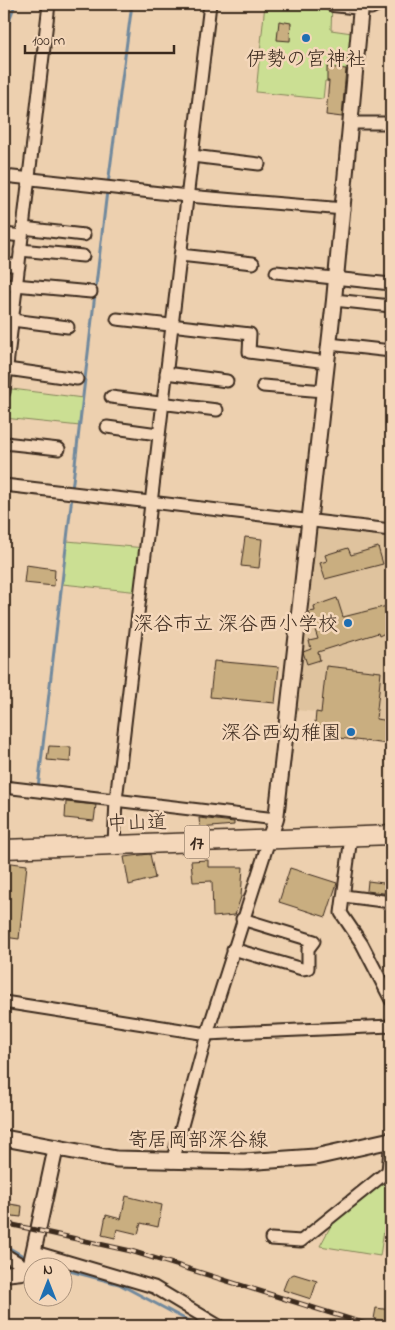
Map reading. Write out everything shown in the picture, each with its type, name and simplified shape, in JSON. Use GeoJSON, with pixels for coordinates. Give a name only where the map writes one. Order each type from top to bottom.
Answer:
{"type":"FeatureCollection","features":[{"type":"Feature","properties":{"kind":"highway","name":"中山道"},"geometry":{"type":"LineString","coordinates":[[4,849],[391,836]]}},
{"type":"Feature","properties":{"kind":"main road","name":"寄居岡部深谷線"},"geometry":{"type":"LineString","coordinates":[[4,1138],[116,1159],[172,1162],[244,1162],[314,1157],[391,1140]]}},
{"type":"Feature","properties":{"kind":"street"},"geometry":{"type":"LineString","coordinates":[[4,392],[10,315],[16,286],[49,4]]}},
{"type":"Feature","properties":{"kind":"street"},"geometry":{"type":"LineString","coordinates":[[114,844],[116,800],[150,502],[210,4]]}},
{"type":"Feature","properties":{"kind":"street"},"geometry":{"type":"LineString","coordinates":[[333,4],[362,5],[371,8],[380,4]]}},
{"type":"Feature","properties":{"kind":"street"},"geometry":{"type":"LineString","coordinates":[[172,1162],[207,1034],[242,919],[276,819],[344,208],[362,5]]}},
{"type":"Feature","properties":{"kind":"street"},"geometry":{"type":"LineString","coordinates":[[351,123],[391,123]]}},
{"type":"Feature","properties":{"kind":"street"},"geometry":{"type":"LineString","coordinates":[[192,156],[259,164]]}},
{"type":"Feature","properties":{"kind":"street"},"geometry":{"type":"LineString","coordinates":[[4,176],[188,196],[344,208]]}},
{"type":"Feature","properties":{"kind":"street"},"geometry":{"type":"LineString","coordinates":[[4,234],[22,232],[84,235]]}},
{"type":"Feature","properties":{"kind":"street"},"geometry":{"type":"LineString","coordinates":[[20,250],[83,256]]}},
{"type":"Feature","properties":{"kind":"street"},"geometry":{"type":"LineString","coordinates":[[180,255],[253,263]]}},
{"type":"Feature","properties":{"kind":"street"},"geometry":{"type":"LineString","coordinates":[[4,264],[18,266]]}},
{"type":"Feature","properties":{"kind":"street"},"geometry":{"type":"LineString","coordinates":[[276,272],[391,284]]}},
{"type":"Feature","properties":{"kind":"street"},"geometry":{"type":"LineString","coordinates":[[4,284],[91,292]]}},
{"type":"Feature","properties":{"kind":"street"},"geometry":{"type":"LineString","coordinates":[[334,300],[391,306]]}},
{"type":"Feature","properties":{"kind":"street"},"geometry":{"type":"LineString","coordinates":[[10,315],[68,327]]}},
{"type":"Feature","properties":{"kind":"street"},"geometry":{"type":"LineString","coordinates":[[117,319],[250,334],[249,352],[327,362]]}},
{"type":"Feature","properties":{"kind":"street"},"geometry":{"type":"LineString","coordinates":[[329,344],[391,351]]}},
{"type":"Feature","properties":{"kind":"street"},"geometry":{"type":"LineString","coordinates":[[6,369],[77,378]]}},
{"type":"Feature","properties":{"kind":"street"},"geometry":{"type":"LineString","coordinates":[[166,373],[227,381]]}},
{"type":"Feature","properties":{"kind":"street"},"geometry":{"type":"LineString","coordinates":[[263,386],[324,391]]}},
{"type":"Feature","properties":{"kind":"street"},"geometry":{"type":"LineString","coordinates":[[111,397],[217,410]]}},
{"type":"Feature","properties":{"kind":"street"},"geometry":{"type":"LineString","coordinates":[[107,427],[158,434]]}},
{"type":"Feature","properties":{"kind":"street"},"geometry":{"type":"LineString","coordinates":[[4,444],[59,449]]}},
{"type":"Feature","properties":{"kind":"street"},"geometry":{"type":"LineString","coordinates":[[4,485],[391,530]]}},
{"type":"Feature","properties":{"kind":"street"},"geometry":{"type":"LineString","coordinates":[[4,787],[276,819]]}},
{"type":"Feature","properties":{"kind":"street"},"geometry":{"type":"LineString","coordinates":[[351,837],[341,913],[362,944],[391,1000]]}},
{"type":"Feature","properties":{"kind":"street"},"geometry":{"type":"LineString","coordinates":[[344,896],[391,902]]}},
{"type":"Feature","properties":{"kind":"street"},"geometry":{"type":"LineString","coordinates":[[233,949],[302,969],[308,968],[308,949],[314,941],[242,919]]}},
{"type":"Feature","properties":{"kind":"street"},"geometry":{"type":"LineString","coordinates":[[4,1002],[207,1034],[391,1026]]}},
{"type":"Feature","properties":{"kind":"street"},"geometry":{"type":"LineString","coordinates":[[271,1239],[301,1241],[390,1176],[391,1140]]}},
{"type":"Feature","properties":{"kind":"street"},"geometry":{"type":"LineString","coordinates":[[32,1258],[35,1252],[56,1147]]}},
{"type":"Feature","properties":{"kind":"street"},"geometry":{"type":"LineString","coordinates":[[35,1252],[154,1287],[217,1326]]}},
{"type":"Feature","properties":{"kind":"street"},"geometry":{"type":"LineString","coordinates":[[4,1254],[22,1265]]}},
{"type":"Feature","properties":{"kind":"street"},"geometry":{"type":"LineString","coordinates":[[4,1274],[16,1274],[22,1271]]}},
{"type":"Feature","properties":{"kind":"shaded area","name":"深谷市立 深谷西小学校"},"geometry":{"type":"Polygon","coordinates":[[[315,529],[391,537],[391,720],[296,710],[315,529]]]}},
{"type":"Feature","properties":{"kind":"green space"},"geometry":{"type":"Polygon","coordinates":[[[265,4],[332,4],[331,30],[359,34],[354,84],[325,81],[323,99],[256,92],[265,4]]]}},
{"type":"Feature","properties":{"kind":"green space"},"geometry":{"type":"Polygon","coordinates":[[[4,388],[83,398],[80,426],[4,418],[4,388]]]}},
{"type":"Feature","properties":{"kind":"green space"},"geometry":{"type":"Polygon","coordinates":[[[67,541],[145,548],[140,592],[62,584],[67,541]]]}},
{"type":"Feature","properties":{"kind":"green space"},"geometry":{"type":"Polygon","coordinates":[[[383,1181],[390,1182],[390,1190],[380,1256],[320,1246],[334,1220],[383,1181]]]}},
{"type":"Feature","properties":{"kind":"building"},"geometry":{"type":"Polygon","coordinates":[[[279,21],[291,23],[290,41],[277,40],[279,21]]]}},
{"type":"Feature","properties":{"kind":"building"},"geometry":{"type":"Polygon","coordinates":[[[327,67],[346,69],[342,117],[326,115],[329,81],[327,81],[327,67]]]}},
{"type":"Feature","properties":{"kind":"building"},"geometry":{"type":"Polygon","coordinates":[[[245,537],[262,539],[259,568],[241,566],[245,537]]]}},
{"type":"Feature","properties":{"kind":"building"},"geometry":{"type":"Polygon","coordinates":[[[378,547],[383,564],[325,579],[320,563],[327,561],[325,555],[348,548],[351,555],[378,547]]]}},
{"type":"Feature","properties":{"kind":"building"},"geometry":{"type":"Polygon","coordinates":[[[26,565],[55,569],[54,586],[24,583],[26,565]]]}},
{"type":"Feature","properties":{"kind":"building"},"geometry":{"type":"Polygon","coordinates":[[[337,598],[343,617],[391,605],[391,630],[379,636],[378,633],[318,652],[320,660],[307,664],[303,652],[311,649],[309,641],[318,639],[309,612],[315,611],[314,606],[337,598]]]}},
{"type":"Feature","properties":{"kind":"building"},"geometry":{"type":"Polygon","coordinates":[[[214,661],[279,667],[275,703],[210,697],[214,661]]]}},
{"type":"Feature","properties":{"kind":"building"},"geometry":{"type":"Polygon","coordinates":[[[326,666],[381,672],[376,719],[391,721],[388,744],[314,735],[316,712],[321,713],[326,666]]]}},
{"type":"Feature","properties":{"kind":"building"},"geometry":{"type":"Polygon","coordinates":[[[49,746],[71,747],[70,762],[47,760],[49,746]]]}},
{"type":"Feature","properties":{"kind":"building"},"geometry":{"type":"Polygon","coordinates":[[[66,802],[96,805],[94,821],[65,818],[66,802]]]}},
{"type":"Feature","properties":{"kind":"building"},"geometry":{"type":"Polygon","coordinates":[[[199,818],[234,822],[234,825],[200,828],[199,818]]]}},
{"type":"Feature","properties":{"kind":"building"},"geometry":{"type":"Polygon","coordinates":[[[150,854],[155,878],[129,885],[124,857],[150,854]]]}},
{"type":"Feature","properties":{"kind":"building"},"geometry":{"type":"Polygon","coordinates":[[[208,860],[208,867],[243,867],[241,897],[235,915],[213,917],[212,881],[193,882],[191,861],[208,860]]]}},
{"type":"Feature","properties":{"kind":"building"},"geometry":{"type":"Polygon","coordinates":[[[4,862],[27,865],[19,939],[4,937],[4,862]]]}},
{"type":"Feature","properties":{"kind":"building"},"geometry":{"type":"Polygon","coordinates":[[[290,868],[337,883],[326,917],[279,902],[290,868]]]}},
{"type":"Feature","properties":{"kind":"building"},"geometry":{"type":"Polygon","coordinates":[[[368,881],[391,884],[391,894],[367,891],[368,881]]]}},
{"type":"Feature","properties":{"kind":"building"},"geometry":{"type":"Polygon","coordinates":[[[126,1196],[162,1205],[158,1227],[141,1223],[138,1234],[117,1229],[115,1238],[102,1235],[106,1215],[121,1219],[126,1196]]]}},
{"type":"Feature","properties":{"kind":"building"},"geometry":{"type":"Polygon","coordinates":[[[4,1203],[22,1206],[21,1217],[4,1215],[4,1203]]]}},
{"type":"Feature","properties":{"kind":"building"},"geometry":{"type":"Polygon","coordinates":[[[294,1274],[317,1281],[311,1299],[283,1290],[288,1277],[294,1274]]]}},
{"type":"Feature","properties":{"kind":"building"},"geometry":{"type":"Polygon","coordinates":[[[376,1308],[391,1310],[391,1322],[374,1319],[376,1308]]]}},
{"type":"Feature","properties":{"kind":"waterway"},"geometry":{"type":"LineString","coordinates":[[4,35],[15,4]]}},
{"type":"Feature","properties":{"kind":"waterway"},"geometry":{"type":"LineString","coordinates":[[108,184],[132,4]]}},
{"type":"Feature","properties":{"kind":"waterway"},"geometry":{"type":"LineString","coordinates":[[72,490],[107,191]]}},
{"type":"Feature","properties":{"kind":"waterway"},"geometry":{"type":"LineString","coordinates":[[38,788],[72,496]]}},
{"type":"Feature","properties":{"kind":"waterway"},"geometry":{"type":"LineString","coordinates":[[4,1245],[25,1257]]}},
{"type":"Feature","properties":{"kind":"waterway"},"geometry":{"type":"LineString","coordinates":[[72,1272],[119,1284],[198,1326]]}},
{"type":"Feature","properties":{"kind":"railway"},"geometry":{"type":"LineString","coordinates":[[4,1223],[131,1251],[372,1326]]}},
{"type":"Feature","properties":{"kind":"place","name":"伊勢の宮神社"},"geometry":{"type":"Point","coordinates":[306,38]}},
{"type":"Feature","properties":{"kind":"place","name":"深谷市立 深谷西小学校"},"geometry":{"type":"Point","coordinates":[348,623]}},
{"type":"Feature","properties":{"kind":"place","name":"深谷西幼稚園"},"geometry":{"type":"Point","coordinates":[351,732]}}]}
